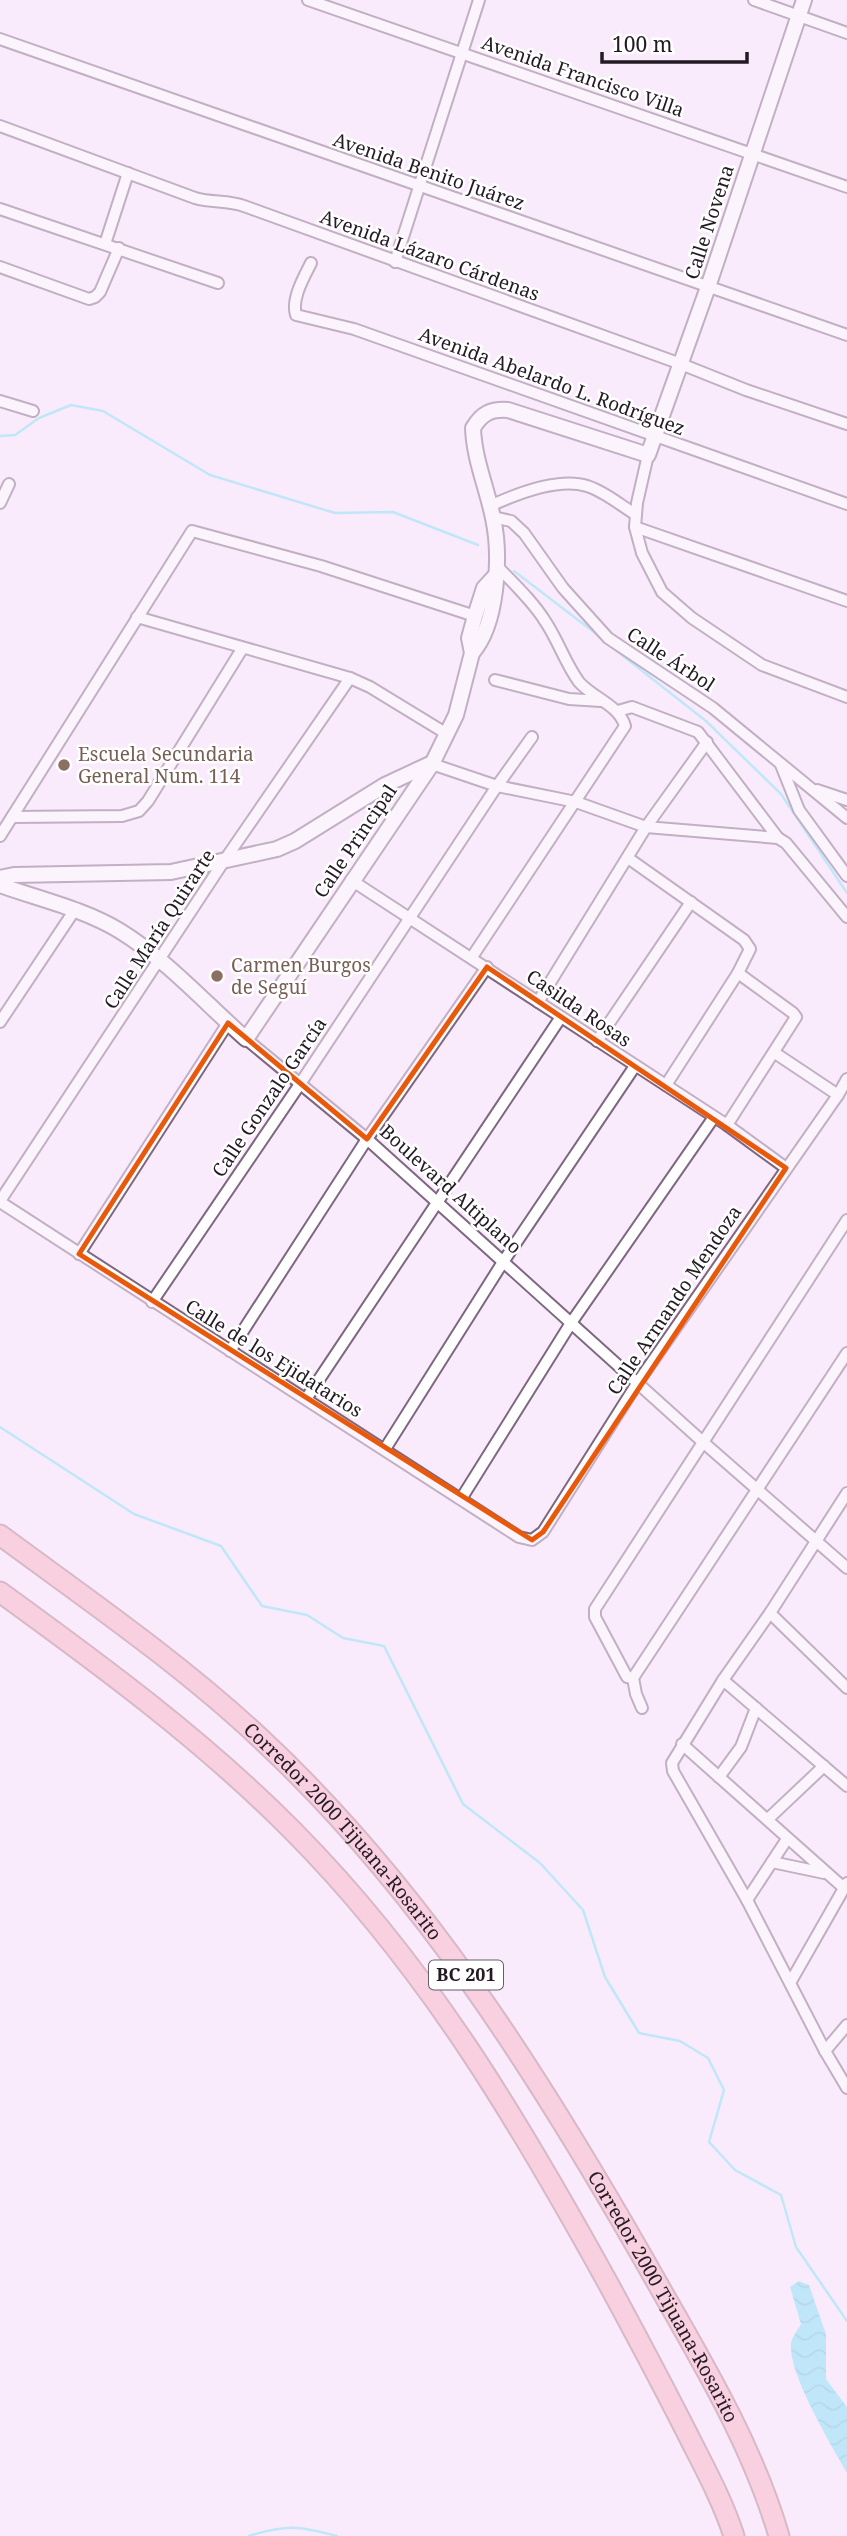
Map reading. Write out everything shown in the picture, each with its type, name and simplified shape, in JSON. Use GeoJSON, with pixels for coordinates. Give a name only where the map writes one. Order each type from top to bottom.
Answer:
{"type":"FeatureCollection","features":[{"type":"Feature","properties":{"kind":"highway","name":"Corredor 2000 Tijuana-Rosarito"},"geometry":{"type":"LineString","coordinates":[[0,1535],[159,1655],[260,1738],[322,1800],[393,1882],[457,1963],[506,2031],[553,2104],[722,2398],[752,2461],[779,2536]]}},
{"type":"Feature","properties":{"kind":"highway","name":"Corredor 2000 Tijuana-Rosarito"},"geometry":{"type":"LineString","coordinates":[[0,1592],[111,1672],[225,1767],[293,1831],[370,1916],[418,1976],[498,2093],[579,2232],[705,2468],[734,2536]]}},
{"type":"Feature","properties":{"kind":"street","name":"Avenida Francisco Villa"},"geometry":{"type":"LineString","coordinates":[[308,0],[847,187]]}},
{"type":"Feature","properties":{"kind":"street"},"geometry":{"type":"LineString","coordinates":[[395,262],[479,0]]}},
{"type":"Feature","properties":{"kind":"street"},"geometry":{"type":"LineString","coordinates":[[754,0],[847,33]]}},
{"type":"Feature","properties":{"kind":"street","name":"Calle Novena"},"geometry":{"type":"LineString","coordinates":[[648,455],[708,287],[804,0]]}},
{"type":"Feature","properties":{"kind":"street","name":"Avenida Benito Juárez"},"geometry":{"type":"LineString","coordinates":[[0,39],[847,335]]}},
{"type":"Feature","properties":{"kind":"street","name":"Avenida Lázaro Cárdenas"},"geometry":{"type":"LineString","coordinates":[[0,126],[206,201],[234,202],[746,390],[847,424]]}},
{"type":"Feature","properties":{"kind":"street"},"geometry":{"type":"LineString","coordinates":[[105,244],[128,173]]}},
{"type":"Feature","properties":{"kind":"street"},"geometry":{"type":"LineString","coordinates":[[0,209],[218,283]]}},
{"type":"Feature","properties":{"kind":"street"},"geometry":{"type":"LineString","coordinates":[[0,267],[89,299],[100,292],[119,248]]}},
{"type":"Feature","properties":{"kind":"street","name":"Avenida Abelardo L. Rodríguez"},"geometry":{"type":"LineString","coordinates":[[311,263],[294,306],[296,315],[354,329],[847,505]]}},
{"type":"Feature","properties":{"kind":"street"},"geometry":{"type":"LineString","coordinates":[[0,401],[33,411]]}},
{"type":"Feature","properties":{"kind":"street","name":"Calle Principal"},"geometry":{"type":"LineString","coordinates":[[246,1039],[351,880],[432,764],[456,715],[472,653],[481,640],[497,589],[496,534],[476,454],[473,428],[486,412],[496,409],[521,412],[648,455]]}},
{"type":"Feature","properties":{"kind":"street"},"geometry":{"type":"LineString","coordinates":[[648,455],[635,514],[635,527],[642,553],[654,580],[663,592],[692,618],[762,665],[847,697]]}},
{"type":"Feature","properties":{"kind":"street"},"geometry":{"type":"LineString","coordinates":[[0,503],[9,484]]}},
{"type":"Feature","properties":{"kind":"street"},"geometry":{"type":"LineString","coordinates":[[491,511],[533,489],[577,485],[599,492],[635,514]]}},
{"type":"Feature","properties":{"kind":"street","name":"Calle Árbol"},"geometry":{"type":"LineString","coordinates":[[491,511],[511,521],[524,533],[563,588],[608,638],[713,708],[847,818]]}},
{"type":"Feature","properties":{"kind":"street"},"geometry":{"type":"LineString","coordinates":[[635,527],[847,601]]}},
{"type":"Feature","properties":{"kind":"street"},"geometry":{"type":"LineString","coordinates":[[0,836],[192,531],[332,569],[475,616]]}},
{"type":"Feature","properties":{"kind":"street"},"geometry":{"type":"LineString","coordinates":[[472,957],[624,731],[621,716],[580,683],[570,669],[546,621],[495,570]]}},
{"type":"Feature","properties":{"kind":"street","name":"Calle Principal"},"geometry":{"type":"LineString","coordinates":[[472,653],[469,638],[475,616],[484,588],[495,570]]}},
{"type":"Feature","properties":{"kind":"street"},"geometry":{"type":"LineString","coordinates":[[137,617],[350,678],[370,687],[447,734]]}},
{"type":"Feature","properties":{"kind":"street"},"geometry":{"type":"LineString","coordinates":[[12,817],[122,816],[139,811],[148,801],[242,649]]}},
{"type":"Feature","properties":{"kind":"street","name":"Calle María Quirarte"},"geometry":{"type":"LineString","coordinates":[[0,1201],[224,861],[350,678]]}},
{"type":"Feature","properties":{"kind":"street"},"geometry":{"type":"LineString","coordinates":[[495,680],[569,699],[601,701]]}},
{"type":"Feature","properties":{"kind":"street"},"geometry":{"type":"LineString","coordinates":[[621,716],[632,707],[698,732],[778,838],[786,843],[847,917]]}},
{"type":"Feature","properties":{"kind":"street","name":"Calle Gonzalo García"},"geometry":{"type":"LineString","coordinates":[[152,1302],[532,737]]}},
{"type":"Feature","properties":{"kind":"street"},"geometry":{"type":"LineString","coordinates":[[538,1002],[646,827],[707,743]]}},
{"type":"Feature","properties":{"kind":"street"},"geometry":{"type":"LineString","coordinates":[[780,762],[799,810],[847,876]]}},
{"type":"Feature","properties":{"kind":"street"},"geometry":{"type":"LineString","coordinates":[[0,878],[14,875],[163,872],[224,861],[287,845],[385,785],[432,764],[497,786],[576,802],[646,827],[778,838]]}},
{"type":"Feature","properties":{"kind":"street"},"geometry":{"type":"LineString","coordinates":[[807,786],[847,800]]}},
{"type":"Feature","properties":{"kind":"street"},"geometry":{"type":"LineString","coordinates":[[628,858],[748,945],[749,955],[738,974],[666,1085]]}},
{"type":"Feature","properties":{"kind":"street","name":"Casilda Rosas"},"geometry":{"type":"LineString","coordinates":[[351,880],[727,1125],[786,1168]]}},
{"type":"Feature","properties":{"kind":"street","name":"Boulevard Altiplano"},"geometry":{"type":"LineString","coordinates":[[0,885],[74,911],[121,932],[159,961],[246,1039],[367,1139],[847,1568]]}},
{"type":"Feature","properties":{"kind":"street"},"geometry":{"type":"LineString","coordinates":[[597,1041],[691,902]]}},
{"type":"Feature","properties":{"kind":"street"},"geometry":{"type":"LineString","coordinates":[[0,1022],[74,911]]}},
{"type":"Feature","properties":{"kind":"street"},"geometry":{"type":"LineString","coordinates":[[230,1351],[367,1139],[487,967]]}},
{"type":"Feature","properties":{"kind":"street"},"geometry":{"type":"LineString","coordinates":[[727,1125],[794,1023],[795,1015],[738,974]]}},
{"type":"Feature","properties":{"kind":"street"},"geometry":{"type":"LineString","coordinates":[[306,1399],[561,1017]]}},
{"type":"Feature","properties":{"kind":"street"},"geometry":{"type":"LineString","coordinates":[[79,1254],[228,1023]]}},
{"type":"Feature","properties":{"kind":"street"},"geometry":{"type":"LineString","coordinates":[[775,1052],[838,1095]]}},
{"type":"Feature","properties":{"kind":"street"},"geometry":{"type":"LineString","coordinates":[[385,1449],[503,1262],[635,1066]]}},
{"type":"Feature","properties":{"kind":"street","name":"Calle Armando Mendoza"},"geometry":{"type":"LineString","coordinates":[[532,1540],[543,1532],[638,1382],[847,1079]]}},
{"type":"Feature","properties":{"kind":"street"},"geometry":{"type":"LineString","coordinates":[[461,1499],[571,1323],[714,1117]]}},
{"type":"Feature","properties":{"kind":"street","name":"Calle de los Ejidatarios"},"geometry":{"type":"LineString","coordinates":[[0,1201],[152,1302],[519,1537],[532,1540]]}},
{"type":"Feature","properties":{"kind":"street"},"geometry":{"type":"LineString","coordinates":[[633,1678],[627,1677],[594,1612],[847,1220]]}},
{"type":"Feature","properties":{"kind":"street"},"geometry":{"type":"LineString","coordinates":[[642,1708],[633,1678],[847,1353]]}},
{"type":"Feature","properties":{"kind":"street"},"geometry":{"type":"LineString","coordinates":[[847,1493],[682,1744],[674,1758],[673,1770],[747,1900],[847,2088]]}},
{"type":"Feature","properties":{"kind":"street"},"geometry":{"type":"LineString","coordinates":[[770,1613],[847,1688]]}},
{"type":"Feature","properties":{"kind":"street"},"geometry":{"type":"LineString","coordinates":[[723,1681],[847,1786]]}},
{"type":"Feature","properties":{"kind":"street"},"geometry":{"type":"LineString","coordinates":[[719,1777],[741,1747],[756,1709]]}},
{"type":"Feature","properties":{"kind":"street"},"geometry":{"type":"LineString","coordinates":[[682,1744],[787,1839],[845,1885],[790,1983]]}},
{"type":"Feature","properties":{"kind":"street"},"geometry":{"type":"LineString","coordinates":[[768,1819],[824,1766]]}},
{"type":"Feature","properties":{"kind":"street"},"geometry":{"type":"LineString","coordinates":[[747,1900],[787,1839]]}},
{"type":"Feature","properties":{"kind":"street"},"geometry":{"type":"LineString","coordinates":[[772,1861],[827,1873]]}},
{"type":"Feature","properties":{"kind":"street"},"geometry":{"type":"LineString","coordinates":[[825,2051],[847,2025]]}},
{"type":"Feature","properties":{"kind":"highlighted area"},"geometry":{"type":"Polygon","coordinates":[[[487,967],[786,1168],[543,1532],[532,1540],[79,1254],[228,1023],[367,1139],[487,967]]]}},
{"type":"Feature","properties":{"kind":"water"},"geometry":{"type":"Polygon","coordinates":[[[799,2281],[809,2285],[826,2334],[826,2379],[847,2407],[847,2473],[803,2390],[792,2356],[791,2343],[801,2324],[790,2287],[799,2281]]]}},
{"type":"Feature","properties":{"kind":"waterway"},"geometry":{"type":"LineString","coordinates":[[0,436],[15,435],[39,418],[71,405],[103,411],[210,475],[335,513],[393,512],[478,545]]}},
{"type":"Feature","properties":{"kind":"waterway"},"geometry":{"type":"LineString","coordinates":[[514,571],[603,639]]}},
{"type":"Feature","properties":{"kind":"waterway"},"geometry":{"type":"LineString","coordinates":[[613,648],[706,721],[781,794],[847,893]]}},
{"type":"Feature","properties":{"kind":"waterway"},"geometry":{"type":"LineString","coordinates":[[0,1427],[134,1514],[221,1546],[262,1606],[307,1615],[343,1638],[384,1646],[463,1804],[540,1863],[583,1910],[605,1977],[639,2033],[680,2041],[708,2058],[724,2090],[709,2142],[735,2170],[781,2195],[796,2247],[847,2321]]}},
{"type":"Feature","properties":{"kind":"waterway"},"geometry":{"type":"LineString","coordinates":[[249,2536],[293,2528],[337,2536]]}},
{"type":"Feature","properties":{"kind":"place","name":"Escuela Secundaria General Num. 114"},"geometry":{"type":"Point","coordinates":[64,765]}},
{"type":"Feature","properties":{"kind":"place","name":"Carmen Burgos de Seguí"},"geometry":{"type":"Point","coordinates":[217,976]}}]}
